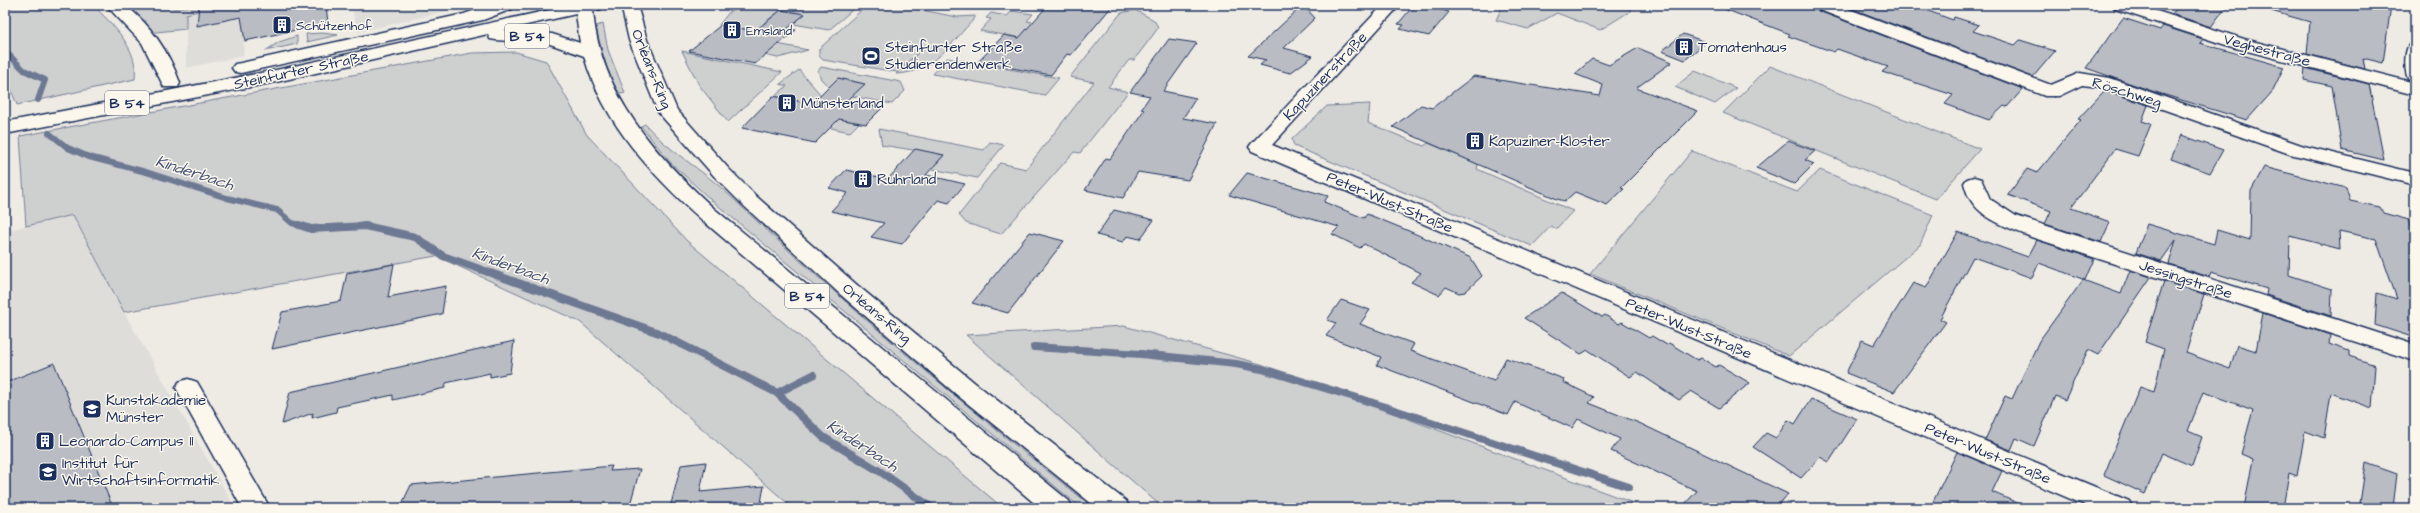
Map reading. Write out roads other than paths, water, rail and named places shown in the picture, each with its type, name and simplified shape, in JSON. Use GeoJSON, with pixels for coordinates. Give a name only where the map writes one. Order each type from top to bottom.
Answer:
{"type":"FeatureCollection","features":[{"type":"Feature","properties":{"kind":"main road"},"geometry":{"type":"LineString","coordinates":[[114,5],[132,19],[146,33],[163,63],[170,83]]}},
{"type":"Feature","properties":{"kind":"main road"},"geometry":{"type":"LineString","coordinates":[[469,18],[506,5]]}},
{"type":"Feature","properties":{"kind":"main road","name":"Steinfurter Straße"},"geometry":{"type":"LineString","coordinates":[[5,119],[527,5]]}},
{"type":"Feature","properties":{"kind":"main road","name":"Orléans-Ring"},"geometry":{"type":"LineString","coordinates":[[629,5],[638,40],[668,112],[721,172],[750,202],[849,290],[966,389],[1116,508]]}},
{"type":"Feature","properties":{"kind":"main road","name":"Kapuzinerstraße"},"geometry":{"type":"LineString","coordinates":[[1259,147],[1392,5]]}},
{"type":"Feature","properties":{"kind":"main road","name":"Röschweg"},"geometry":{"type":"LineString","coordinates":[[1823,5],[2052,92],[2080,79],[2103,82],[2297,150],[2415,179]]}},
{"type":"Feature","properties":{"kind":"main road","name":"Veghestraße"},"geometry":{"type":"LineString","coordinates":[[2121,5],[2238,43],[2415,89]]}},
{"type":"Feature","properties":{"kind":"main road"},"geometry":{"type":"LineString","coordinates":[[587,6],[584,19],[591,53]]}},
{"type":"Feature","properties":{"kind":"main road","name":"Steinfurter Straße"},"geometry":{"type":"LineString","coordinates":[[5,128],[276,76],[460,36],[587,6]]}},
{"type":"Feature","properties":{"kind":"main road","name":"B 54"},"geometry":{"type":"LineString","coordinates":[[460,36],[536,36],[563,42],[591,53],[604,88],[622,118],[637,140],[678,186],[1059,508]]}},
{"type":"Feature","properties":{"kind":"main road"},"geometry":{"type":"LineString","coordinates":[[2415,49],[2415,76]]}},
{"type":"Feature","properties":{"kind":"main road","name":"Peter-Wust-Straße"},"geometry":{"type":"LineString","coordinates":[[1259,147],[2119,508]]}},
{"type":"Feature","properties":{"kind":"main road","name":"Jessingstraße"},"geometry":{"type":"LineString","coordinates":[[1974,183],[1975,192],[1980,202],[2002,217],[2039,232],[2415,353]]}},
{"type":"Feature","properties":{"kind":"main road"},"geometry":{"type":"LineString","coordinates":[[188,388],[256,508]]}},
{"type":"Feature","properties":{"kind":"waterway","name":"Kinderbach"},"geometry":{"type":"LineString","coordinates":[[5,51],[24,70],[45,80],[38,100]]}},
{"type":"Feature","properties":{"kind":"waterway","name":"Kinderbach"},"geometry":{"type":"LineString","coordinates":[[49,133],[68,148],[89,157],[146,172],[227,198],[277,210],[292,223],[303,226]]}},
{"type":"Feature","properties":{"kind":"waterway","name":"Kinderbach"},"geometry":{"type":"LineString","coordinates":[[299,225],[311,229],[365,226]]}},
{"type":"Feature","properties":{"kind":"waterway","name":"Kinderbach"},"geometry":{"type":"LineString","coordinates":[[359,226],[365,226]]}},
{"type":"Feature","properties":{"kind":"waterway","name":"Kinderbach"},"geometry":{"type":"LineString","coordinates":[[365,226],[415,237],[443,256],[659,333],[777,393]]}},
{"type":"Feature","properties":{"kind":"waterway"},"geometry":{"type":"LineString","coordinates":[[1034,347],[1141,354],[1236,364],[1262,369],[1364,400],[1629,487]]}},
{"type":"Feature","properties":{"kind":"waterway"},"geometry":{"type":"LineString","coordinates":[[777,393],[813,375]]}},
{"type":"Feature","properties":{"kind":"waterway","name":"Kinderbach"},"geometry":{"type":"LineString","coordinates":[[777,393],[823,437],[881,472],[932,508]]}},
{"type":"Feature","properties":{"kind":"place","name":"Schützenhof"},"geometry":{"type":"Point","coordinates":[282,25]}},
{"type":"Feature","properties":{"kind":"place","name":"Emsland"},"geometry":{"type":"Point","coordinates":[732,30]}},
{"type":"Feature","properties":{"kind":"place","name":"Tomatenhaus"},"geometry":{"type":"Point","coordinates":[1684,47]}},
{"type":"Feature","properties":{"kind":"place","name":"Steinfurter Straße Studierendenwerk"},"geometry":{"type":"Point","coordinates":[871,56]}},
{"type":"Feature","properties":{"kind":"place","name":"Münsterland"},"geometry":{"type":"Point","coordinates":[787,103]}},
{"type":"Feature","properties":{"kind":"place","name":"Kapuziner-Kloster"},"geometry":{"type":"Point","coordinates":[1475,141]}},
{"type":"Feature","properties":{"kind":"place","name":"Ruhrland"},"geometry":{"type":"Point","coordinates":[863,179]}},
{"type":"Feature","properties":{"kind":"place","name":"Kunstakademie Münster"},"geometry":{"type":"Point","coordinates":[92,409]}},
{"type":"Feature","properties":{"kind":"place","name":"Leonardo-Campus 11"},"geometry":{"type":"Point","coordinates":[45,441]}},
{"type":"Feature","properties":{"kind":"place","name":"Institut für Wirtschaftsinformatik"},"geometry":{"type":"Point","coordinates":[48,472]}}]}
